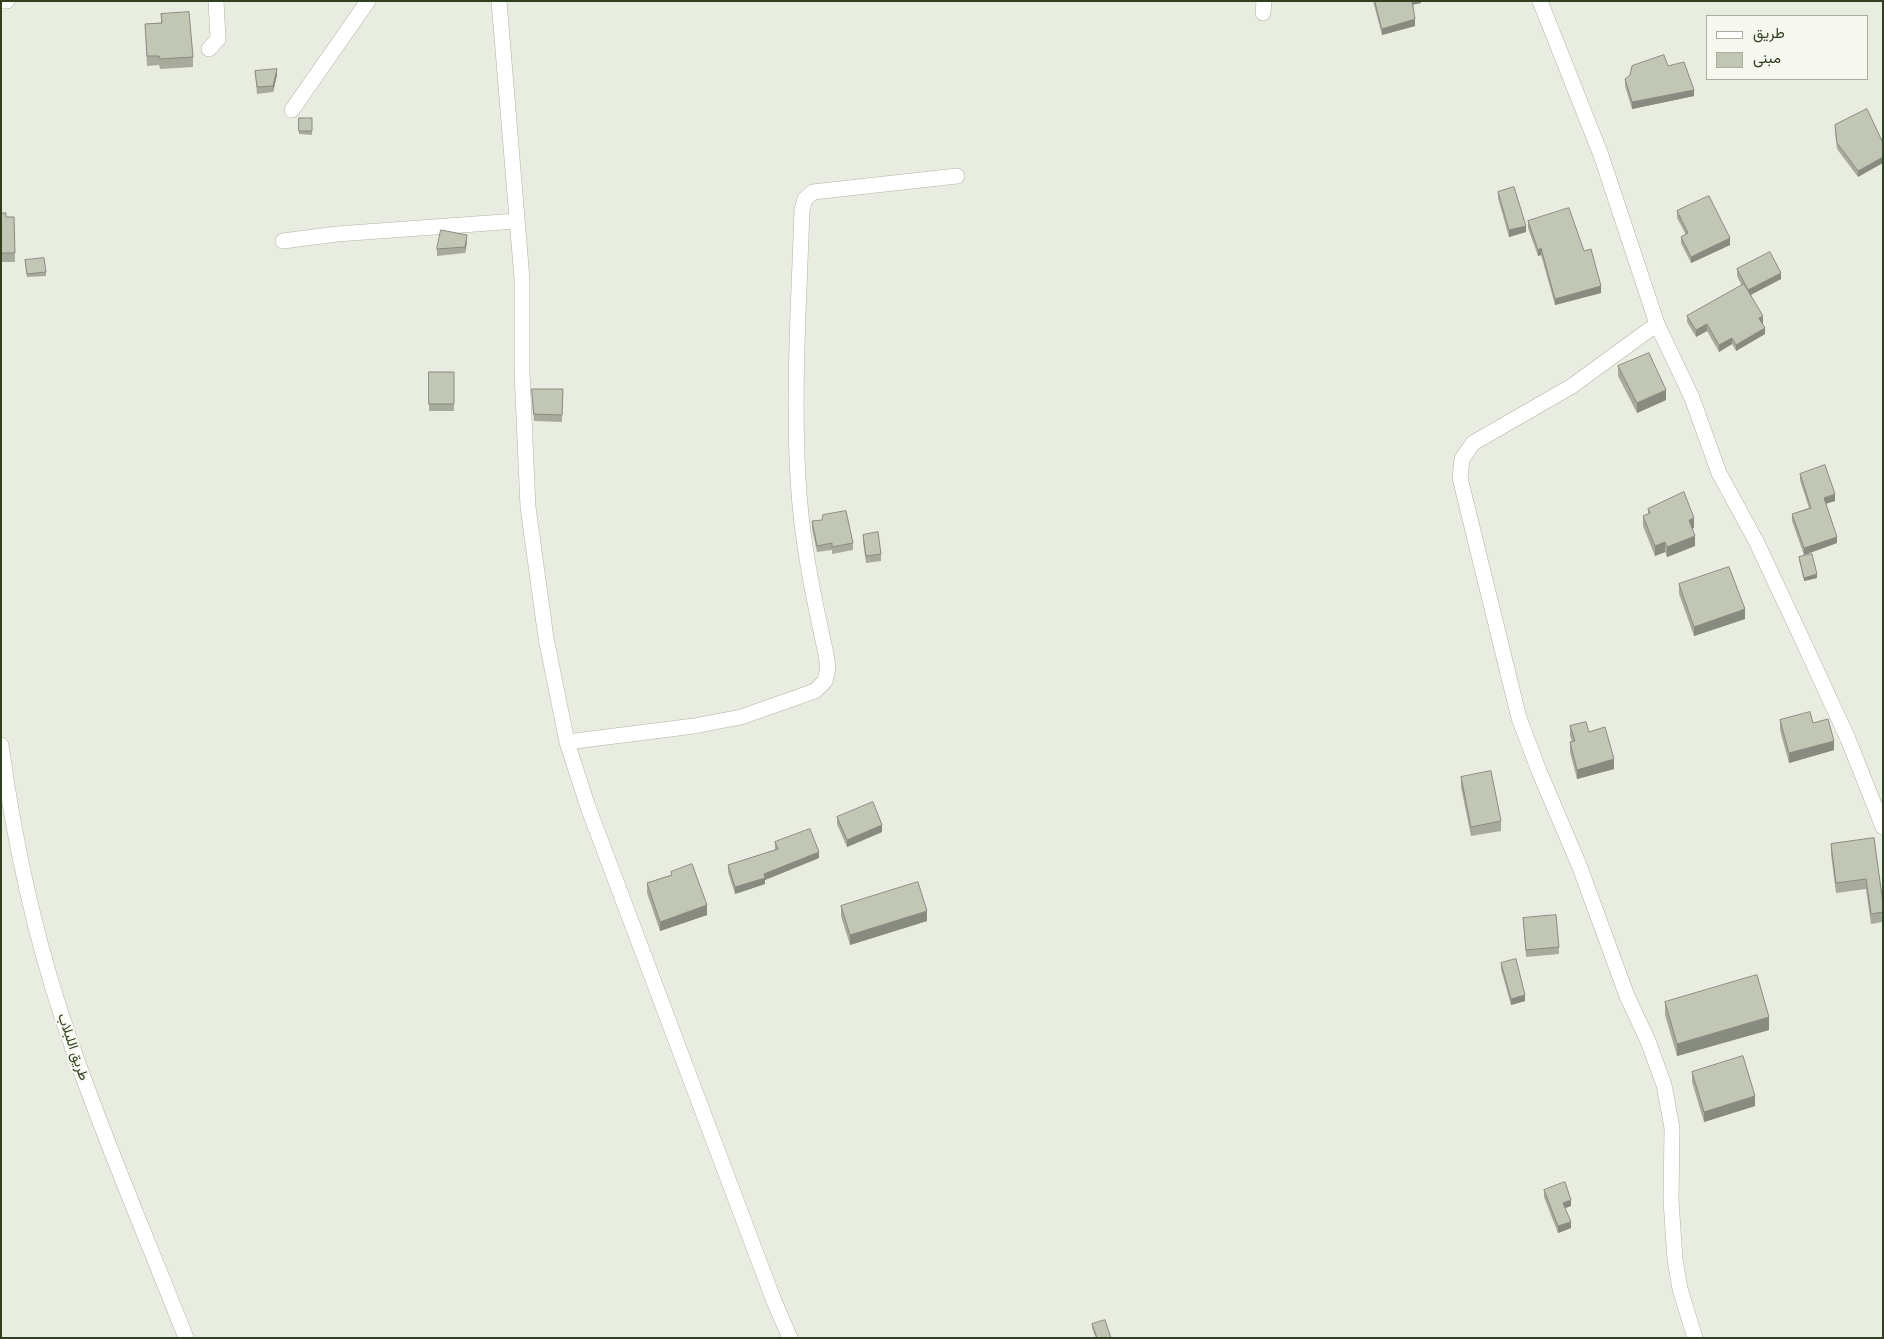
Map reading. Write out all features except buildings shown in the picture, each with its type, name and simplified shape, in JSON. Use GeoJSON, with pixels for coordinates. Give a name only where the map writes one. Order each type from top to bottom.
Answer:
{"type":"FeatureCollection","features":[{"type":"Feature","properties":{"kind":"street"},"geometry":{"type":"LineString","coordinates":[[1,2],[7,1]]}},
{"type":"Feature","properties":{"kind":"street"},"geometry":{"type":"LineString","coordinates":[[209,49],[218,39],[216,1]]}},
{"type":"Feature","properties":{"kind":"street"},"geometry":{"type":"LineString","coordinates":[[292,110],[368,1]]}},
{"type":"Feature","properties":{"kind":"street"},"geometry":{"type":"LineString","coordinates":[[499,1],[522,279],[522,381],[528,507],[546,638],[567,742],[588,808],[774,1301],[790,1338]]}},
{"type":"Feature","properties":{"kind":"street"},"geometry":{"type":"LineString","coordinates":[[1540,1],[1601,155],[1657,324],[1692,398],[1719,473],[1756,541],[1802,639],[1848,740],[1883,827]]}},
{"type":"Feature","properties":{"kind":"street"},"geometry":{"type":"LineString","coordinates":[[567,742],[694,726],[741,716],[815,691],[824,681],[828,668],[804,546],[798,480],[798,335],[802,210],[805,199],[813,192],[957,176]]}},
{"type":"Feature","properties":{"kind":"street"},"geometry":{"type":"LineString","coordinates":[[283,241],[337,234],[517,221]]}},
{"type":"Feature","properties":{"kind":"street"},"geometry":{"type":"LineString","coordinates":[[1657,324],[1572,386],[1473,444],[1462,459],[1460,478],[1522,727],[1579,865],[1627,996],[1648,1042],[1664,1085],[1672,1128],[1671,1200],[1675,1260],[1680,1289],[1695,1338]]}},
{"type":"Feature","properties":{"kind":"street","name":"طريق اللبلاب"},"geometry":{"type":"LineString","coordinates":[[1,744],[17,845],[31,907],[71,1045],[186,1338]]}}]}
